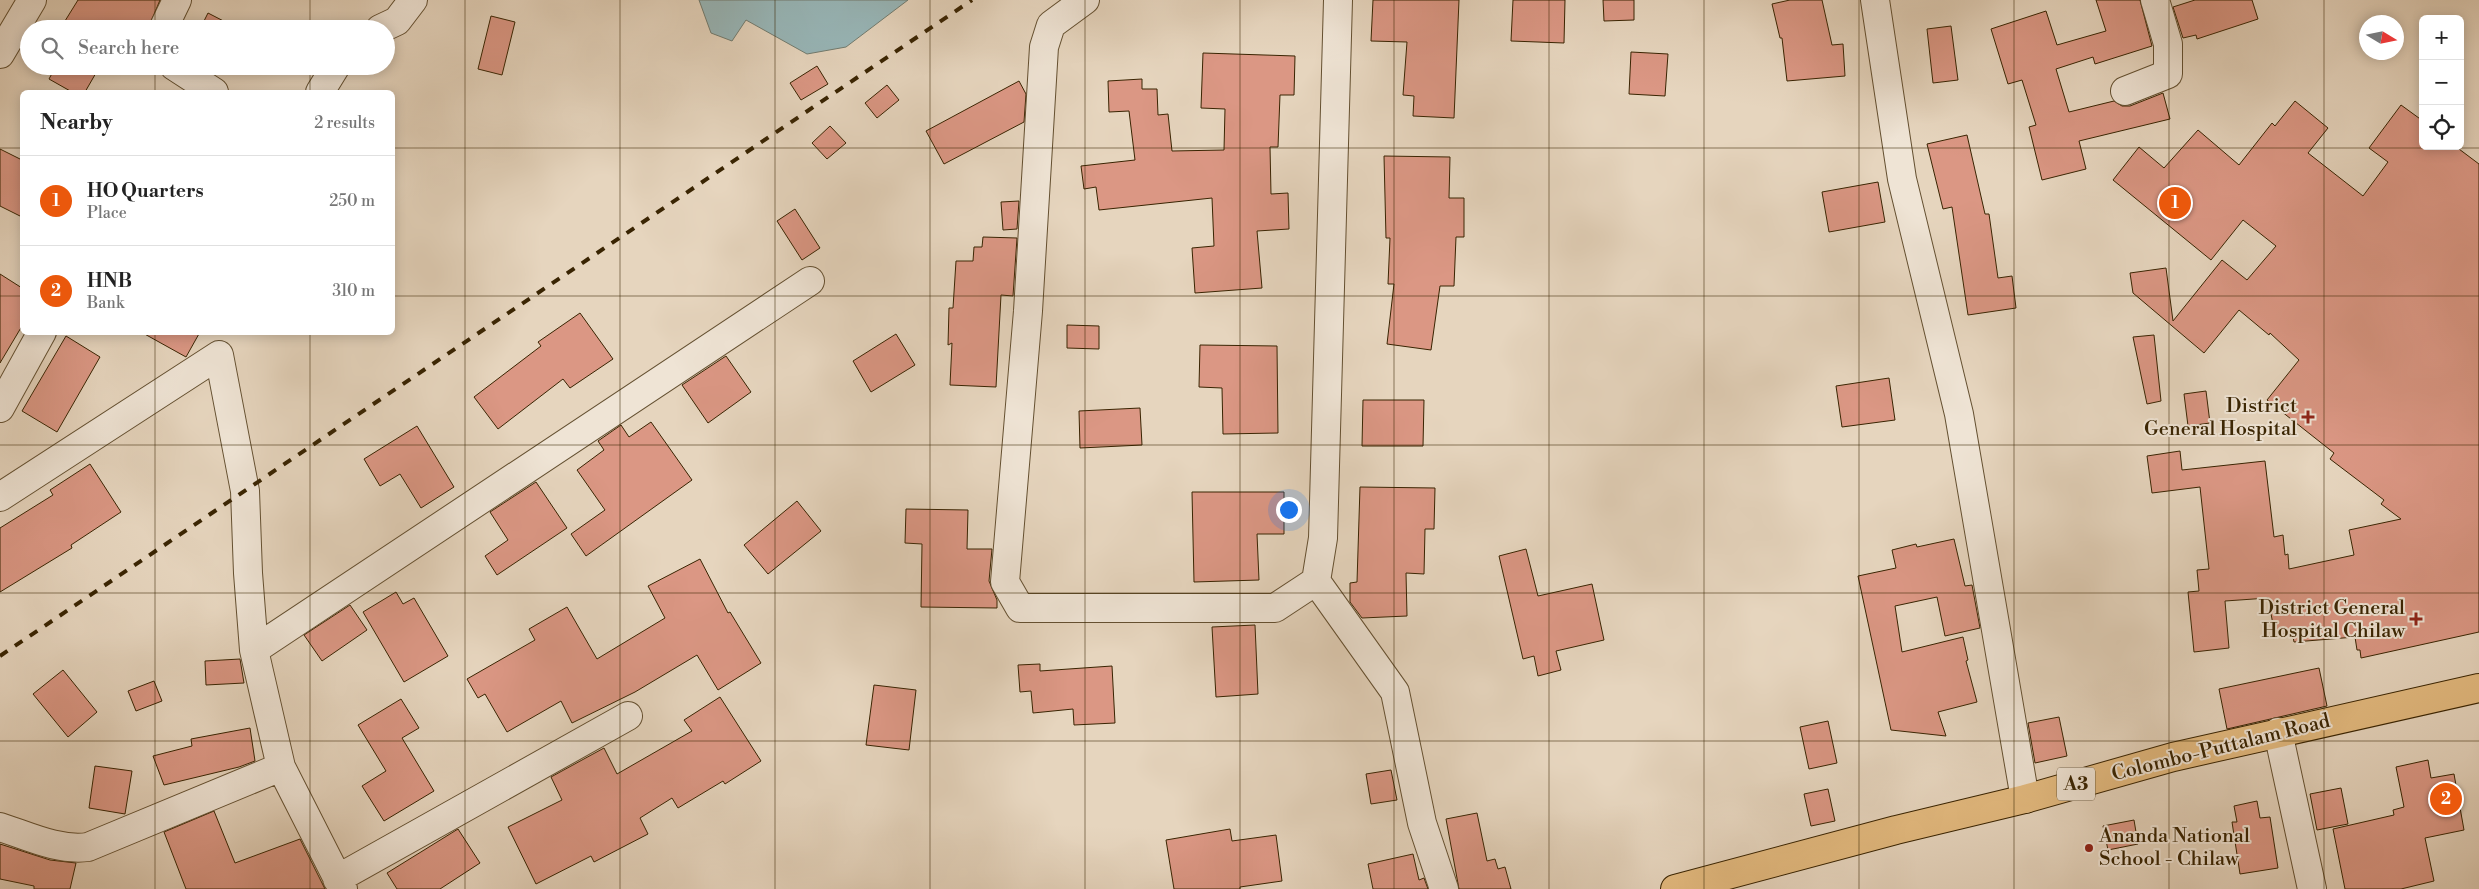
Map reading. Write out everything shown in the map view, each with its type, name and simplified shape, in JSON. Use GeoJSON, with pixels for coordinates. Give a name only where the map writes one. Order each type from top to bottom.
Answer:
{"type":"FeatureCollection","features":[{"type":"Feature","properties":{"kind":"highway","name":"Colombo-Puttalam Road"},"geometry":{"type":"LineString","coordinates":[[1675,889],[1896,830],[2025,799],[2173,757],[2479,688]]}},
{"type":"Feature","properties":{"kind":"street"},"geometry":{"type":"LineString","coordinates":[[20,20],[32,0]]}},
{"type":"Feature","properties":{"kind":"street"},"geometry":{"type":"LineString","coordinates":[[167,20],[177,0]]}},
{"type":"Feature","properties":{"kind":"street"},"geometry":{"type":"LineString","coordinates":[[395,22],[412,0]]}},
{"type":"Feature","properties":{"kind":"street"},"geometry":{"type":"LineString","coordinates":[[1085,0],[1051,26],[1044,46],[1028,311],[1005,582],[1020,608],[1275,608],[1316,581]]}},
{"type":"Feature","properties":{"kind":"street"},"geometry":{"type":"LineString","coordinates":[[1338,0],[1323,538],[1316,581],[1395,692],[1422,823],[1444,889]]}},
{"type":"Feature","properties":{"kind":"street"},"geometry":{"type":"LineString","coordinates":[[1875,0],[1902,179],[1959,414],[2025,799]]}},
{"type":"Feature","properties":{"kind":"street"},"geometry":{"type":"LineString","coordinates":[[2125,91],[2168,74],[2168,44],[2155,0]]}},
{"type":"Feature","properties":{"kind":"street"},"geometry":{"type":"LineString","coordinates":[[0,54],[20,20]]}},
{"type":"Feature","properties":{"kind":"street"},"geometry":{"type":"LineString","coordinates":[[321,90],[330,75]]}},
{"type":"Feature","properties":{"kind":"street"},"geometry":{"type":"LineString","coordinates":[[181,79],[209,90]]}},
{"type":"Feature","properties":{"kind":"street"},"geometry":{"type":"LineString","coordinates":[[254,650],[810,281]]}},
{"type":"Feature","properties":{"kind":"street"},"geometry":{"type":"LineString","coordinates":[[0,408],[40,335]]}},
{"type":"Feature","properties":{"kind":"street"},"geometry":{"type":"LineString","coordinates":[[0,497],[221,344],[246,491],[248,573],[254,650],[281,767],[340,884],[628,716]]}},
{"type":"Feature","properties":{"kind":"street"},"geometry":{"type":"LineString","coordinates":[[2278,732],[2312,889]]}},
{"type":"Feature","properties":{"kind":"street"},"geometry":{"type":"LineString","coordinates":[[0,827],[54,845],[76,848],[88,846],[281,767]]}},
{"type":"Feature","properties":{"kind":"water"},"geometry":{"type":"Polygon","coordinates":[[[699,0],[908,0],[846,47],[807,54],[746,20],[732,41],[711,33],[699,0]]]}},
{"type":"Feature","properties":{"kind":"building"},"geometry":{"type":"Polygon","coordinates":[[[78,0],[160,0],[152,20],[66,20],[78,0]]]}},
{"type":"Feature","properties":{"kind":"building"},"geometry":{"type":"Polygon","coordinates":[[[1373,0],[1459,0],[1454,118],[1413,116],[1414,96],[1403,95],[1407,42],[1371,41],[1373,0]]]}},
{"type":"Feature","properties":{"kind":"building"},"geometry":{"type":"Polygon","coordinates":[[[1513,0],[1565,0],[1564,43],[1511,41],[1513,0]]]}},
{"type":"Feature","properties":{"kind":"building"},"geometry":{"type":"Polygon","coordinates":[[[1603,0],[1634,0],[1634,20],[1604,21],[1603,0]]]}},
{"type":"Feature","properties":{"kind":"building"},"geometry":{"type":"Polygon","coordinates":[[[1790,0],[1822,0],[1832,45],[1843,44],[1845,76],[1787,81],[1782,38],[1780,38],[1772,4],[1790,0]]]}},
{"type":"Feature","properties":{"kind":"building"},"geometry":{"type":"Polygon","coordinates":[[[2096,0],[2140,0],[2152,46],[2095,64],[2093,57],[2056,69],[2069,112],[2114,101],[2122,106],[2130,106],[2163,93],[2170,119],[2079,141],[2086,169],[2042,180],[2029,127],[2036,125],[2022,80],[2008,84],[1991,29],[2046,11],[2057,45],[2106,31],[2096,0]]]}},
{"type":"Feature","properties":{"kind":"building"},"geometry":{"type":"Polygon","coordinates":[[[2195,0],[2252,0],[2258,19],[2197,39],[2196,35],[2183,38],[2173,7],[2195,0]]]}},
{"type":"Feature","properties":{"kind":"building"},"geometry":{"type":"Polygon","coordinates":[[[208,13],[222,20],[204,20],[208,13]]]}},
{"type":"Feature","properties":{"kind":"building"},"geometry":{"type":"Polygon","coordinates":[[[491,16],[515,22],[502,75],[478,69],[491,16]]]}},
{"type":"Feature","properties":{"kind":"building"},"geometry":{"type":"Polygon","coordinates":[[[1951,26],[1958,80],[1933,83],[1927,29],[1951,26]]]}},
{"type":"Feature","properties":{"kind":"building"},"geometry":{"type":"Polygon","coordinates":[[[1631,52],[1668,54],[1665,96],[1629,94],[1631,52]]]}},
{"type":"Feature","properties":{"kind":"building"},"geometry":{"type":"Polygon","coordinates":[[[1203,53],[1295,56],[1294,95],[1280,95],[1278,147],[1270,147],[1271,194],[1288,193],[1289,229],[1257,231],[1262,288],[1195,293],[1192,248],[1214,246],[1212,198],[1099,210],[1096,187],[1084,189],[1081,166],[1135,160],[1129,111],[1109,112],[1108,81],[1142,79],[1142,89],[1157,89],[1158,115],[1168,114],[1172,151],[1224,150],[1225,109],[1201,108],[1203,53]]]}},
{"type":"Feature","properties":{"kind":"building"},"geometry":{"type":"Polygon","coordinates":[[[817,66],[828,84],[801,100],[790,83],[817,66]]]}},
{"type":"Feature","properties":{"kind":"building"},"geometry":{"type":"Polygon","coordinates":[[[51,75],[95,75],[86,90],[68,90],[49,79],[51,75]]]}},
{"type":"Feature","properties":{"kind":"building"},"geometry":{"type":"Polygon","coordinates":[[[1019,81],[1026,94],[1024,122],[944,164],[926,131],[1019,81]]]}},
{"type":"Feature","properties":{"kind":"building"},"geometry":{"type":"Polygon","coordinates":[[[887,85],[899,100],[877,118],[865,103],[887,85]]]}},
{"type":"Feature","properties":{"kind":"building"},"geometry":{"type":"Polygon","coordinates":[[[2295,101],[2328,128],[2308,153],[2363,196],[2388,162],[2369,148],[2401,105],[2419,118],[2419,150],[2460,150],[2479,164],[2479,632],[2361,658],[2360,650],[2357,650],[2355,637],[2294,642],[2292,632],[2275,635],[2268,598],[2225,601],[2229,648],[2194,652],[2188,592],[2199,591],[2197,570],[2209,569],[2200,487],[2152,493],[2147,456],[2180,451],[2182,470],[2265,461],[2274,537],[2283,535],[2285,555],[2288,554],[2289,569],[2354,555],[2349,530],[2401,519],[2381,504],[2384,500],[2330,459],[2334,453],[2267,400],[2299,360],[2270,333],[2269,335],[2239,310],[2204,353],[2133,293],[2130,273],[2166,268],[2173,321],[2222,260],[2247,280],[2276,246],[2243,220],[2211,260],[2113,180],[2139,147],[2164,168],[2198,130],[2239,165],[2272,123],[2275,126],[2295,101]]]}},
{"type":"Feature","properties":{"kind":"building"},"geometry":{"type":"Polygon","coordinates":[[[830,126],[846,143],[827,159],[812,143],[830,126]]]}},
{"type":"Feature","properties":{"kind":"building"},"geometry":{"type":"Polygon","coordinates":[[[1967,135],[1985,214],[1989,214],[1998,278],[2012,276],[2016,308],[1968,315],[1952,207],[1943,209],[1927,144],[1967,135]]]}},
{"type":"Feature","properties":{"kind":"building"},"geometry":{"type":"Polygon","coordinates":[[[0,149],[20,159],[20,216],[0,206],[0,149]]]}},
{"type":"Feature","properties":{"kind":"building"},"geometry":{"type":"Polygon","coordinates":[[[1384,156],[1450,157],[1449,198],[1464,198],[1464,237],[1456,237],[1454,286],[1440,286],[1431,350],[1387,344],[1394,284],[1388,284],[1390,238],[1386,238],[1384,156]]]}},
{"type":"Feature","properties":{"kind":"building"},"geometry":{"type":"Polygon","coordinates":[[[1878,182],[1885,222],[1829,232],[1822,192],[1878,182]]]}},
{"type":"Feature","properties":{"kind":"building"},"geometry":{"type":"Polygon","coordinates":[[[1019,201],[1017,229],[1003,230],[1001,202],[1019,201]]]}},
{"type":"Feature","properties":{"kind":"building"},"geometry":{"type":"Polygon","coordinates":[[[795,209],[820,248],[802,260],[777,221],[795,209]]]}},
{"type":"Feature","properties":{"kind":"building"},"geometry":{"type":"Polygon","coordinates":[[[983,237],[1017,238],[1013,296],[1001,295],[996,387],[950,385],[952,343],[948,345],[949,308],[953,308],[956,261],[973,261],[974,247],[982,247],[983,237]]]}},
{"type":"Feature","properties":{"kind":"building"},"geometry":{"type":"Polygon","coordinates":[[[0,274],[20,287],[20,329],[0,363],[0,274]]]}},
{"type":"Feature","properties":{"kind":"building"},"geometry":{"type":"Polygon","coordinates":[[[580,313],[613,359],[570,388],[563,379],[498,429],[474,397],[541,346],[538,342],[580,313]]]}},
{"type":"Feature","properties":{"kind":"building"},"geometry":{"type":"Polygon","coordinates":[[[1067,325],[1099,326],[1099,349],[1067,348],[1067,325]]]}},
{"type":"Feature","properties":{"kind":"building"},"geometry":{"type":"Polygon","coordinates":[[[896,334],[915,365],[871,392],[853,361],[896,334]]]}},
{"type":"Feature","properties":{"kind":"building"},"geometry":{"type":"Polygon","coordinates":[[[146,335],[198,335],[186,357],[146,335]]]}},
{"type":"Feature","properties":{"kind":"building"},"geometry":{"type":"Polygon","coordinates":[[[2154,335],[2161,401],[2147,404],[2133,337],[2154,335]]]}},
{"type":"Feature","properties":{"kind":"building"},"geometry":{"type":"Polygon","coordinates":[[[66,336],[100,357],[57,432],[22,411],[66,336]]]}},
{"type":"Feature","properties":{"kind":"building"},"geometry":{"type":"Polygon","coordinates":[[[1200,345],[1277,346],[1278,433],[1223,434],[1222,388],[1199,387],[1200,345]]]}},
{"type":"Feature","properties":{"kind":"building"},"geometry":{"type":"Polygon","coordinates":[[[726,356],[751,392],[708,423],[682,385],[726,356]]]}},
{"type":"Feature","properties":{"kind":"building"},"geometry":{"type":"Polygon","coordinates":[[[1889,378],[1895,420],[1842,427],[1836,386],[1889,378]]]}},
{"type":"Feature","properties":{"kind":"building"},"geometry":{"type":"Polygon","coordinates":[[[2206,391],[2210,423],[2188,426],[2184,394],[2206,391]]]}},
{"type":"Feature","properties":{"kind":"building"},"geometry":{"type":"Polygon","coordinates":[[[1363,400],[1424,400],[1423,446],[1362,446],[1363,400]]]}},
{"type":"Feature","properties":{"kind":"building"},"geometry":{"type":"Polygon","coordinates":[[[1140,408],[1142,445],[1080,448],[1079,411],[1140,408]]]}},
{"type":"Feature","properties":{"kind":"building"},"geometry":{"type":"Polygon","coordinates":[[[651,422],[692,480],[586,556],[571,534],[605,510],[577,470],[604,450],[598,441],[621,425],[629,437],[651,422]]]}},
{"type":"Feature","properties":{"kind":"building"},"geometry":{"type":"Polygon","coordinates":[[[417,426],[454,487],[421,508],[400,474],[380,486],[364,459],[417,426]]]}},
{"type":"Feature","properties":{"kind":"building"},"geometry":{"type":"Polygon","coordinates":[[[90,464],[121,512],[71,545],[72,548],[0,592],[0,528],[53,495],[50,490],[90,464]]]}},
{"type":"Feature","properties":{"kind":"building"},"geometry":{"type":"Polygon","coordinates":[[[536,482],[567,528],[497,575],[485,556],[508,540],[490,512],[536,482]]]}},
{"type":"Feature","properties":{"kind":"building"},"geometry":{"type":"Polygon","coordinates":[[[1360,487],[1435,488],[1434,529],[1425,529],[1424,574],[1406,573],[1407,616],[1362,618],[1350,602],[1350,583],[1357,582],[1360,487]]]}},
{"type":"Feature","properties":{"kind":"building"},"geometry":{"type":"Polygon","coordinates":[[[1192,492],[1284,492],[1284,534],[1257,534],[1259,580],[1194,582],[1192,492]]]}},
{"type":"Feature","properties":{"kind":"building"},"geometry":{"type":"Polygon","coordinates":[[[797,501],[821,531],[768,574],[744,545],[797,501]]]}},
{"type":"Feature","properties":{"kind":"building"},"geometry":{"type":"Polygon","coordinates":[[[906,509],[968,510],[967,549],[992,549],[989,581],[997,600],[997,608],[921,607],[922,544],[905,543],[906,509]]]}},
{"type":"Feature","properties":{"kind":"building"},"geometry":{"type":"Polygon","coordinates":[[[1954,539],[1965,586],[1972,585],[1980,628],[1945,636],[1937,597],[1895,606],[1902,652],[1963,637],[1968,660],[1966,661],[1977,702],[1938,712],[1946,736],[1891,730],[1858,576],[1896,568],[1892,550],[1916,544],[1917,547],[1954,539]]]}},
{"type":"Feature","properties":{"kind":"building"},"geometry":{"type":"Polygon","coordinates":[[[1526,549],[1538,596],[1592,584],[1604,640],[1556,651],[1561,670],[1538,676],[1534,656],[1523,659],[1499,556],[1526,549]]]}},
{"type":"Feature","properties":{"kind":"building"},"geometry":{"type":"Polygon","coordinates":[[[700,559],[728,613],[730,612],[761,663],[718,690],[697,655],[635,692],[572,723],[561,701],[507,732],[485,694],[478,698],[467,679],[535,640],[529,629],[567,607],[597,659],[665,618],[648,586],[700,559]]]}},
{"type":"Feature","properties":{"kind":"building"},"geometry":{"type":"Polygon","coordinates":[[[396,592],[403,604],[414,598],[448,656],[404,682],[363,612],[396,592]]]}},
{"type":"Feature","properties":{"kind":"building"},"geometry":{"type":"Polygon","coordinates":[[[350,605],[367,630],[322,661],[304,635],[350,605]]]}},
{"type":"Feature","properties":{"kind":"building"},"geometry":{"type":"Polygon","coordinates":[[[1255,625],[1258,694],[1216,697],[1212,627],[1255,625]]]}},
{"type":"Feature","properties":{"kind":"building"},"geometry":{"type":"Polygon","coordinates":[[[240,659],[244,683],[206,685],[205,661],[240,659]]]}},
{"type":"Feature","properties":{"kind":"building"},"geometry":{"type":"Polygon","coordinates":[[[1040,664],[1040,671],[1112,666],[1115,723],[1074,725],[1073,709],[1033,713],[1031,691],[1020,692],[1018,665],[1040,664]]]}},
{"type":"Feature","properties":{"kind":"building"},"geometry":{"type":"Polygon","coordinates":[[[2319,668],[2327,706],[2227,729],[2219,689],[2319,668]]]}},
{"type":"Feature","properties":{"kind":"building"},"geometry":{"type":"Polygon","coordinates":[[[63,670],[97,712],[68,737],[33,694],[63,670]]]}},
{"type":"Feature","properties":{"kind":"building"},"geometry":{"type":"Polygon","coordinates":[[[154,681],[162,701],[136,711],[128,691],[154,681]]]}},
{"type":"Feature","properties":{"kind":"building"},"geometry":{"type":"Polygon","coordinates":[[[874,685],[916,690],[909,750],[866,745],[874,685]]]}},
{"type":"Feature","properties":{"kind":"building"},"geometry":{"type":"Polygon","coordinates":[[[720,697],[761,761],[725,784],[723,781],[678,808],[672,798],[640,818],[648,834],[594,862],[591,856],[536,884],[508,827],[562,800],[551,777],[604,748],[617,774],[692,731],[684,720],[720,697]]]}},
{"type":"Feature","properties":{"kind":"building"},"geometry":{"type":"Polygon","coordinates":[[[401,699],[419,728],[402,738],[434,791],[384,821],[362,786],[386,771],[358,725],[401,699]]]}},
{"type":"Feature","properties":{"kind":"building"},"geometry":{"type":"Polygon","coordinates":[[[2059,717],[2067,756],[2035,763],[2028,723],[2059,717]]]}},
{"type":"Feature","properties":{"kind":"building"},"geometry":{"type":"Polygon","coordinates":[[[1828,721],[1837,763],[1809,769],[1800,727],[1828,721]]]}},
{"type":"Feature","properties":{"kind":"building"},"geometry":{"type":"Polygon","coordinates":[[[250,728],[255,761],[239,767],[164,785],[153,756],[192,746],[191,739],[250,728]]]}},
{"type":"Feature","properties":{"kind":"building"},"geometry":{"type":"Polygon","coordinates":[[[2428,760],[2431,778],[2454,774],[2464,830],[2425,838],[2434,881],[2401,889],[2345,889],[2333,829],[2394,815],[2393,810],[2404,807],[2396,767],[2428,760]]]}},
{"type":"Feature","properties":{"kind":"building"},"geometry":{"type":"Polygon","coordinates":[[[95,766],[132,771],[125,814],[89,808],[95,766]]]}},
{"type":"Feature","properties":{"kind":"building"},"geometry":{"type":"Polygon","coordinates":[[[1391,770],[1397,800],[1371,804],[1366,774],[1391,770]]]}},
{"type":"Feature","properties":{"kind":"building"},"geometry":{"type":"Polygon","coordinates":[[[2341,788],[2348,824],[2317,830],[2310,794],[2341,788]]]}},
{"type":"Feature","properties":{"kind":"building"},"geometry":{"type":"Polygon","coordinates":[[[1828,789],[1835,821],[1811,826],[1804,794],[1828,789]]]}},
{"type":"Feature","properties":{"kind":"building"},"geometry":{"type":"Polygon","coordinates":[[[2257,801],[2260,818],[2270,817],[2278,868],[2240,874],[2232,822],[2237,822],[2234,806],[2257,801]]]}},
{"type":"Feature","properties":{"kind":"building"},"geometry":{"type":"Polygon","coordinates":[[[214,811],[235,863],[300,839],[325,889],[186,889],[164,832],[214,811]]]}},
{"type":"Feature","properties":{"kind":"building"},"geometry":{"type":"Polygon","coordinates":[[[1477,813],[1487,861],[1495,859],[1498,869],[1505,867],[1511,889],[1459,889],[1446,819],[1477,813]]]}},
{"type":"Feature","properties":{"kind":"building"},"geometry":{"type":"Polygon","coordinates":[[[2134,820],[2138,844],[2108,850],[2103,826],[2134,820]]]}},
{"type":"Feature","properties":{"kind":"building"},"geometry":{"type":"Polygon","coordinates":[[[458,829],[480,863],[440,889],[397,889],[387,873],[458,829]]]}},
{"type":"Feature","properties":{"kind":"building"},"geometry":{"type":"Polygon","coordinates":[[[1230,829],[1232,841],[1276,835],[1282,881],[1240,887],[1240,889],[1174,889],[1166,840],[1230,829]]]}},
{"type":"Feature","properties":{"kind":"building"},"geometry":{"type":"Polygon","coordinates":[[[0,844],[50,860],[76,863],[70,889],[34,889],[34,886],[0,879],[0,844]]]}},
{"type":"Feature","properties":{"kind":"building"},"geometry":{"type":"Polygon","coordinates":[[[1413,854],[1419,880],[1424,878],[1428,889],[1373,889],[1368,864],[1413,854]]]}},
{"type":"Feature","properties":{"kind":"railway"},"geometry":{"type":"LineString","coordinates":[[0,656],[972,0]]}},
{"type":"Feature","properties":{"kind":"place","name":"HO Quarters"},"geometry":{"type":"Point","coordinates":[2175,203]}},
{"type":"Feature","properties":{"kind":"place","name":"District General Hospital"},"geometry":{"type":"Point","coordinates":[2308,417]}},
{"type":"Feature","properties":{"kind":"place","name":"District General Hospital Chilaw"},"geometry":{"type":"Point","coordinates":[2416,619]}},
{"type":"Feature","properties":{"kind":"place","name":"HNB"},"geometry":{"type":"Point","coordinates":[2446,799]}},
{"type":"Feature","properties":{"kind":"place","name":"Ananda National School - Chilaw"},"geometry":{"type":"Point","coordinates":[2089,848]}}]}
